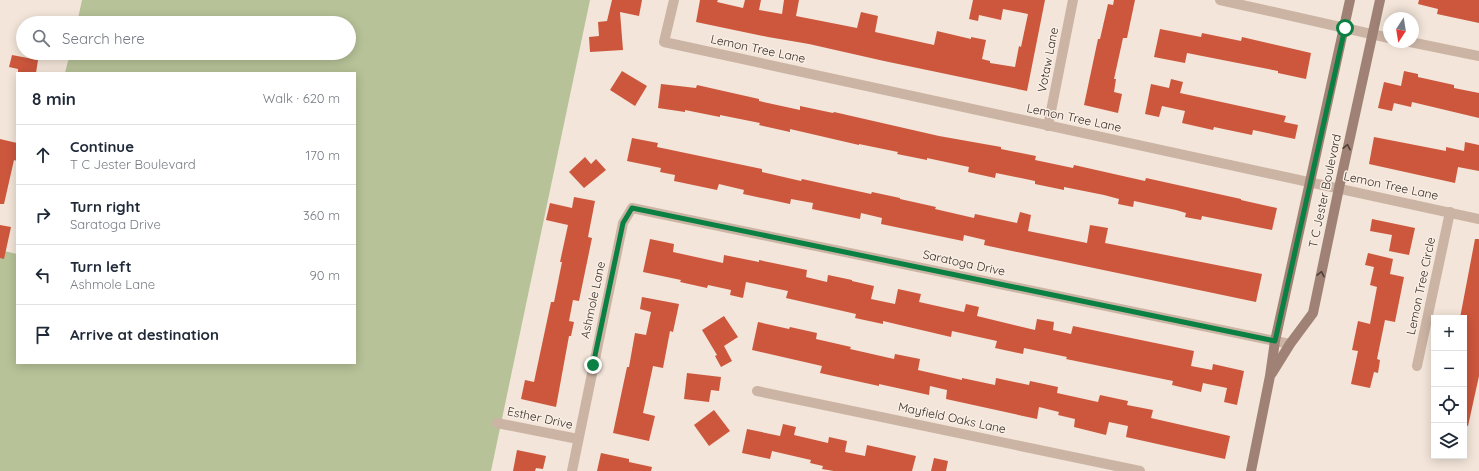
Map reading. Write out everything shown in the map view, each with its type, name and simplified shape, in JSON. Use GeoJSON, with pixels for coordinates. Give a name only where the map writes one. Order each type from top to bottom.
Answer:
{"type":"FeatureCollection","features":[{"type":"Feature","properties":{"kind":"street","name":"Lemon Tree Lane"},"geometry":{"type":"LineString","coordinates":[[674,0],[664,42],[1479,219]]}},
{"type":"Feature","properties":{"kind":"street","name":"Votaw Lane"},"geometry":{"type":"LineString","coordinates":[[1048,126],[1073,0]]}},
{"type":"Feature","properties":{"kind":"street"},"geometry":{"type":"LineString","coordinates":[[1220,0],[1383,37]]}},
{"type":"Feature","properties":{"kind":"street","name":"T C Jester Boulevard"},"geometry":{"type":"LineString","coordinates":[[1252,471],[1275,341],[1350,0]]}},
{"type":"Feature","properties":{"kind":"street","name":"T C Jester Boulevard"},"geometry":{"type":"LineString","coordinates":[[1270,376],[1290,344],[1313,313],[1380,0]]}},
{"type":"Feature","properties":{"kind":"street"},"geometry":{"type":"LineString","coordinates":[[1419,44],[1479,56]]}},
{"type":"Feature","properties":{"kind":"street","name":"Saratoga Drive"},"geometry":{"type":"LineString","coordinates":[[632,208],[1290,344]]}},
{"type":"Feature","properties":{"kind":"street","name":"Ashmole Lane"},"geometry":{"type":"LineString","coordinates":[[572,471],[623,223],[632,208]]}},
{"type":"Feature","properties":{"kind":"street","name":"Lemon Tree Circle"},"geometry":{"type":"LineString","coordinates":[[1417,366],[1450,212]]}},
{"type":"Feature","properties":{"kind":"street","name":"Mayfield Oaks Lane"},"geometry":{"type":"LineString","coordinates":[[758,391],[1140,471]]}},
{"type":"Feature","properties":{"kind":"street","name":"Esther Drive"},"geometry":{"type":"LineString","coordinates":[[497,423],[578,440]]}},
{"type":"Feature","properties":{"kind":"green space"},"geometry":{"type":"Polygon","coordinates":[[[82,0],[590,0],[491,471],[0,471],[0,250],[16,254],[16,364],[356,364],[356,72],[65,72],[68,60],[356,60],[356,16],[79,16],[82,0]]]}},
{"type":"Feature","properties":{"kind":"building"},"geometry":{"type":"Polygon","coordinates":[[[612,0],[642,0],[639,16],[620,12],[623,50],[590,52],[589,37],[599,36],[598,22],[607,21],[612,0]]]}},
{"type":"Feature","properties":{"kind":"building"},"geometry":{"type":"Polygon","coordinates":[[[700,0],[718,0],[717,2],[743,8],[745,0],[761,0],[759,10],[782,14],[784,0],[799,0],[796,16],[857,28],[861,12],[878,16],[875,32],[934,45],[937,31],[971,39],[971,37],[986,40],[982,59],[990,61],[990,63],[1015,67],[1028,14],[1003,9],[1001,20],[979,15],[978,21],[969,19],[973,0],[1045,0],[1027,91],[809,44],[696,22],[700,0]]]}},
{"type":"Feature","properties":{"kind":"building"},"geometry":{"type":"Polygon","coordinates":[[[1114,0],[1135,0],[1127,38],[1123,38],[1114,79],[1116,79],[1114,92],[1122,94],[1118,113],[1084,105],[1098,39],[1100,39],[1108,4],[1113,5],[1114,0]]]}},
{"type":"Feature","properties":{"kind":"building"},"geometry":{"type":"Polygon","coordinates":[[[1419,0],[1479,0],[1479,23],[1437,14],[1438,9],[1418,4],[1419,0]]]}},
{"type":"Feature","properties":{"kind":"building"},"geometry":{"type":"Polygon","coordinates":[[[1160,29],[1201,37],[1202,33],[1241,41],[1242,37],[1311,53],[1306,79],[1278,73],[1278,71],[1187,53],[1185,63],[1154,57],[1160,29]]]}},
{"type":"Feature","properties":{"kind":"building"},"geometry":{"type":"Polygon","coordinates":[[[12,55],[16,56],[16,60],[38,60],[36,72],[18,72],[18,69],[9,67],[12,55]]]}},
{"type":"Feature","properties":{"kind":"building"},"geometry":{"type":"Polygon","coordinates":[[[622,71],[647,86],[635,106],[610,90],[622,71]]]}},
{"type":"Feature","properties":{"kind":"building"},"geometry":{"type":"Polygon","coordinates":[[[1404,71],[1418,74],[1418,77],[1454,85],[1454,88],[1479,93],[1479,118],[1412,102],[1411,107],[1394,103],[1392,111],[1378,108],[1384,82],[1401,86],[1404,71]]]}},
{"type":"Feature","properties":{"kind":"building"},"geometry":{"type":"Polygon","coordinates":[[[1171,79],[1183,82],[1180,93],[1286,116],[1284,122],[1298,125],[1295,139],[1253,130],[1252,135],[1214,127],[1213,130],[1182,123],[1185,111],[1162,106],[1159,117],[1145,114],[1151,84],[1169,88],[1171,79]]]}},
{"type":"Feature","properties":{"kind":"building"},"geometry":{"type":"Polygon","coordinates":[[[661,84],[696,88],[697,85],[800,110],[800,106],[834,112],[939,136],[1001,147],[1001,149],[1036,156],[1035,160],[1073,168],[1074,165],[1145,181],[1146,178],[1277,208],[1272,230],[1202,216],[1201,220],[1185,217],[1186,213],[1134,201],[1133,207],[1118,204],[1119,199],[1104,195],[1064,187],[1064,190],[1035,184],[1035,181],[996,173],[995,178],[968,172],[969,167],[927,158],[927,160],[897,154],[898,152],[859,145],[790,129],[790,132],[759,125],[760,123],[720,115],[720,117],[685,110],[685,112],[658,108],[661,84]]]}},
{"type":"Feature","properties":{"kind":"building"},"geometry":{"type":"Polygon","coordinates":[[[1374,137],[1446,151],[1446,147],[1464,151],[1465,142],[1479,145],[1479,171],[1458,167],[1455,183],[1369,164],[1374,137]]]}},
{"type":"Feature","properties":{"kind":"building"},"geometry":{"type":"Polygon","coordinates":[[[632,138],[658,143],[657,147],[762,169],[762,172],[801,181],[802,179],[871,194],[872,192],[900,198],[936,207],[935,209],[974,218],[975,214],[1017,223],[1020,212],[1031,215],[1028,231],[1087,243],[1090,225],[1108,228],[1105,243],[1262,274],[1256,302],[984,245],[985,240],[964,235],[963,241],[881,224],[882,218],[861,213],[860,219],[812,209],[813,203],[791,199],[790,204],[743,194],[744,190],[719,184],[717,190],[674,181],[675,175],[660,172],[661,168],[627,161],[632,138]]]}},
{"type":"Feature","properties":{"kind":"building"},"geometry":{"type":"Polygon","coordinates":[[[0,139],[16,143],[16,161],[14,160],[4,204],[0,204],[0,139]]]}},
{"type":"Feature","properties":{"kind":"building"},"geometry":{"type":"Polygon","coordinates":[[[585,157],[591,164],[596,159],[606,170],[584,188],[569,172],[585,157]]]}},
{"type":"Feature","properties":{"kind":"building"},"geometry":{"type":"Polygon","coordinates":[[[574,197],[595,201],[588,237],[592,238],[579,301],[573,300],[569,321],[574,322],[571,336],[569,336],[556,407],[521,399],[525,380],[534,382],[551,302],[554,302],[562,262],[560,262],[568,225],[546,220],[550,203],[572,208],[574,197]]]}},
{"type":"Feature","properties":{"kind":"building"},"geometry":{"type":"Polygon","coordinates":[[[1372,219],[1415,228],[1409,255],[1389,251],[1392,235],[1370,231],[1372,219]]]}},
{"type":"Feature","properties":{"kind":"building"},"geometry":{"type":"Polygon","coordinates":[[[0,225],[11,227],[4,259],[0,258],[0,225]]]}},
{"type":"Feature","properties":{"kind":"building"},"geometry":{"type":"Polygon","coordinates":[[[650,239],[674,244],[673,252],[723,263],[724,255],[759,262],[759,260],[807,270],[806,277],[827,282],[828,275],[852,280],[874,286],[871,299],[895,304],[898,289],[921,294],[919,302],[964,312],[966,304],[979,307],[977,316],[1035,330],[1037,319],[1054,322],[1053,330],[1071,334],[1073,326],[1194,351],[1191,366],[1212,370],[1213,364],[1244,371],[1237,405],[1224,402],[1227,388],[1203,383],[1201,392],[1172,385],[1173,381],[1066,359],[1067,357],[1024,348],[1023,354],[995,348],[997,341],[952,331],[951,337],[883,321],[883,324],[855,318],[856,314],[786,298],[788,291],[746,282],[743,298],[730,295],[731,290],[708,285],[707,288],[680,282],[681,280],[643,272],[650,239]]]}},
{"type":"Feature","properties":{"kind":"building"},"geometry":{"type":"Polygon","coordinates":[[[1475,239],[1479,239],[1479,376],[1468,426],[1467,315],[1461,315],[1475,239]]]}},
{"type":"Feature","properties":{"kind":"building"},"geometry":{"type":"Polygon","coordinates":[[[1368,253],[1393,259],[1390,274],[1404,277],[1395,322],[1385,320],[1377,359],[1380,360],[1378,373],[1374,372],[1370,388],[1351,384],[1358,351],[1352,350],[1358,321],[1370,324],[1377,287],[1370,285],[1374,267],[1365,265],[1368,253]]]}},
{"type":"Feature","properties":{"kind":"building"},"geometry":{"type":"Polygon","coordinates":[[[642,297],[679,304],[673,332],[670,331],[663,368],[653,366],[643,413],[655,416],[649,441],[613,433],[627,367],[629,367],[635,333],[646,335],[651,312],[640,309],[642,297]]]}},
{"type":"Feature","properties":{"kind":"building"},"geometry":{"type":"Polygon","coordinates":[[[724,316],[738,337],[724,346],[732,361],[721,367],[715,356],[717,355],[702,330],[724,316]]]}},
{"type":"Feature","properties":{"kind":"building"},"geometry":{"type":"Polygon","coordinates":[[[758,322],[817,333],[816,339],[851,347],[850,349],[894,359],[895,354],[920,359],[918,370],[962,380],[962,378],[995,385],[996,378],[1029,385],[1030,381],[1058,387],[1057,393],[1098,402],[1100,395],[1128,401],[1127,405],[1153,410],[1151,418],[1230,436],[1225,459],[1126,437],[1128,426],[1109,422],[1106,435],[1074,427],[1075,419],[1058,415],[1059,412],[1039,407],[1037,419],[946,399],[947,390],[930,386],[929,395],[820,373],[822,366],[752,350],[758,322]]]}},
{"type":"Feature","properties":{"kind":"building"},"geometry":{"type":"Polygon","coordinates":[[[687,373],[721,377],[719,391],[711,390],[709,402],[684,399],[687,373]]]}},
{"type":"Feature","properties":{"kind":"building"},"geometry":{"type":"Polygon","coordinates":[[[714,410],[730,431],[709,446],[694,425],[714,410]]]}},
{"type":"Feature","properties":{"kind":"building"},"geometry":{"type":"Polygon","coordinates":[[[783,424],[796,427],[794,435],[828,443],[829,437],[847,441],[845,452],[865,456],[867,445],[916,456],[912,471],[834,471],[822,469],[823,466],[810,463],[811,460],[772,451],[770,459],[742,453],[747,429],[780,436],[783,424]]]}},
{"type":"Feature","properties":{"kind":"building"},"geometry":{"type":"Polygon","coordinates":[[[517,450],[546,456],[543,469],[536,468],[535,471],[513,471],[517,450]]]}},
{"type":"Feature","properties":{"kind":"building"},"geometry":{"type":"Polygon","coordinates":[[[601,453],[629,459],[629,462],[652,467],[651,471],[597,471],[601,453]]]}},
{"type":"Feature","properties":{"kind":"building"},"geometry":{"type":"Polygon","coordinates":[[[934,458],[948,461],[946,471],[931,471],[934,458]]]}},
{"type":"Feature","properties":{"kind":"route"},"geometry":{"type":"LineString","coordinates":[[593,365],[623,223],[632,208],[1275,341],[1345,28]]}}]}
